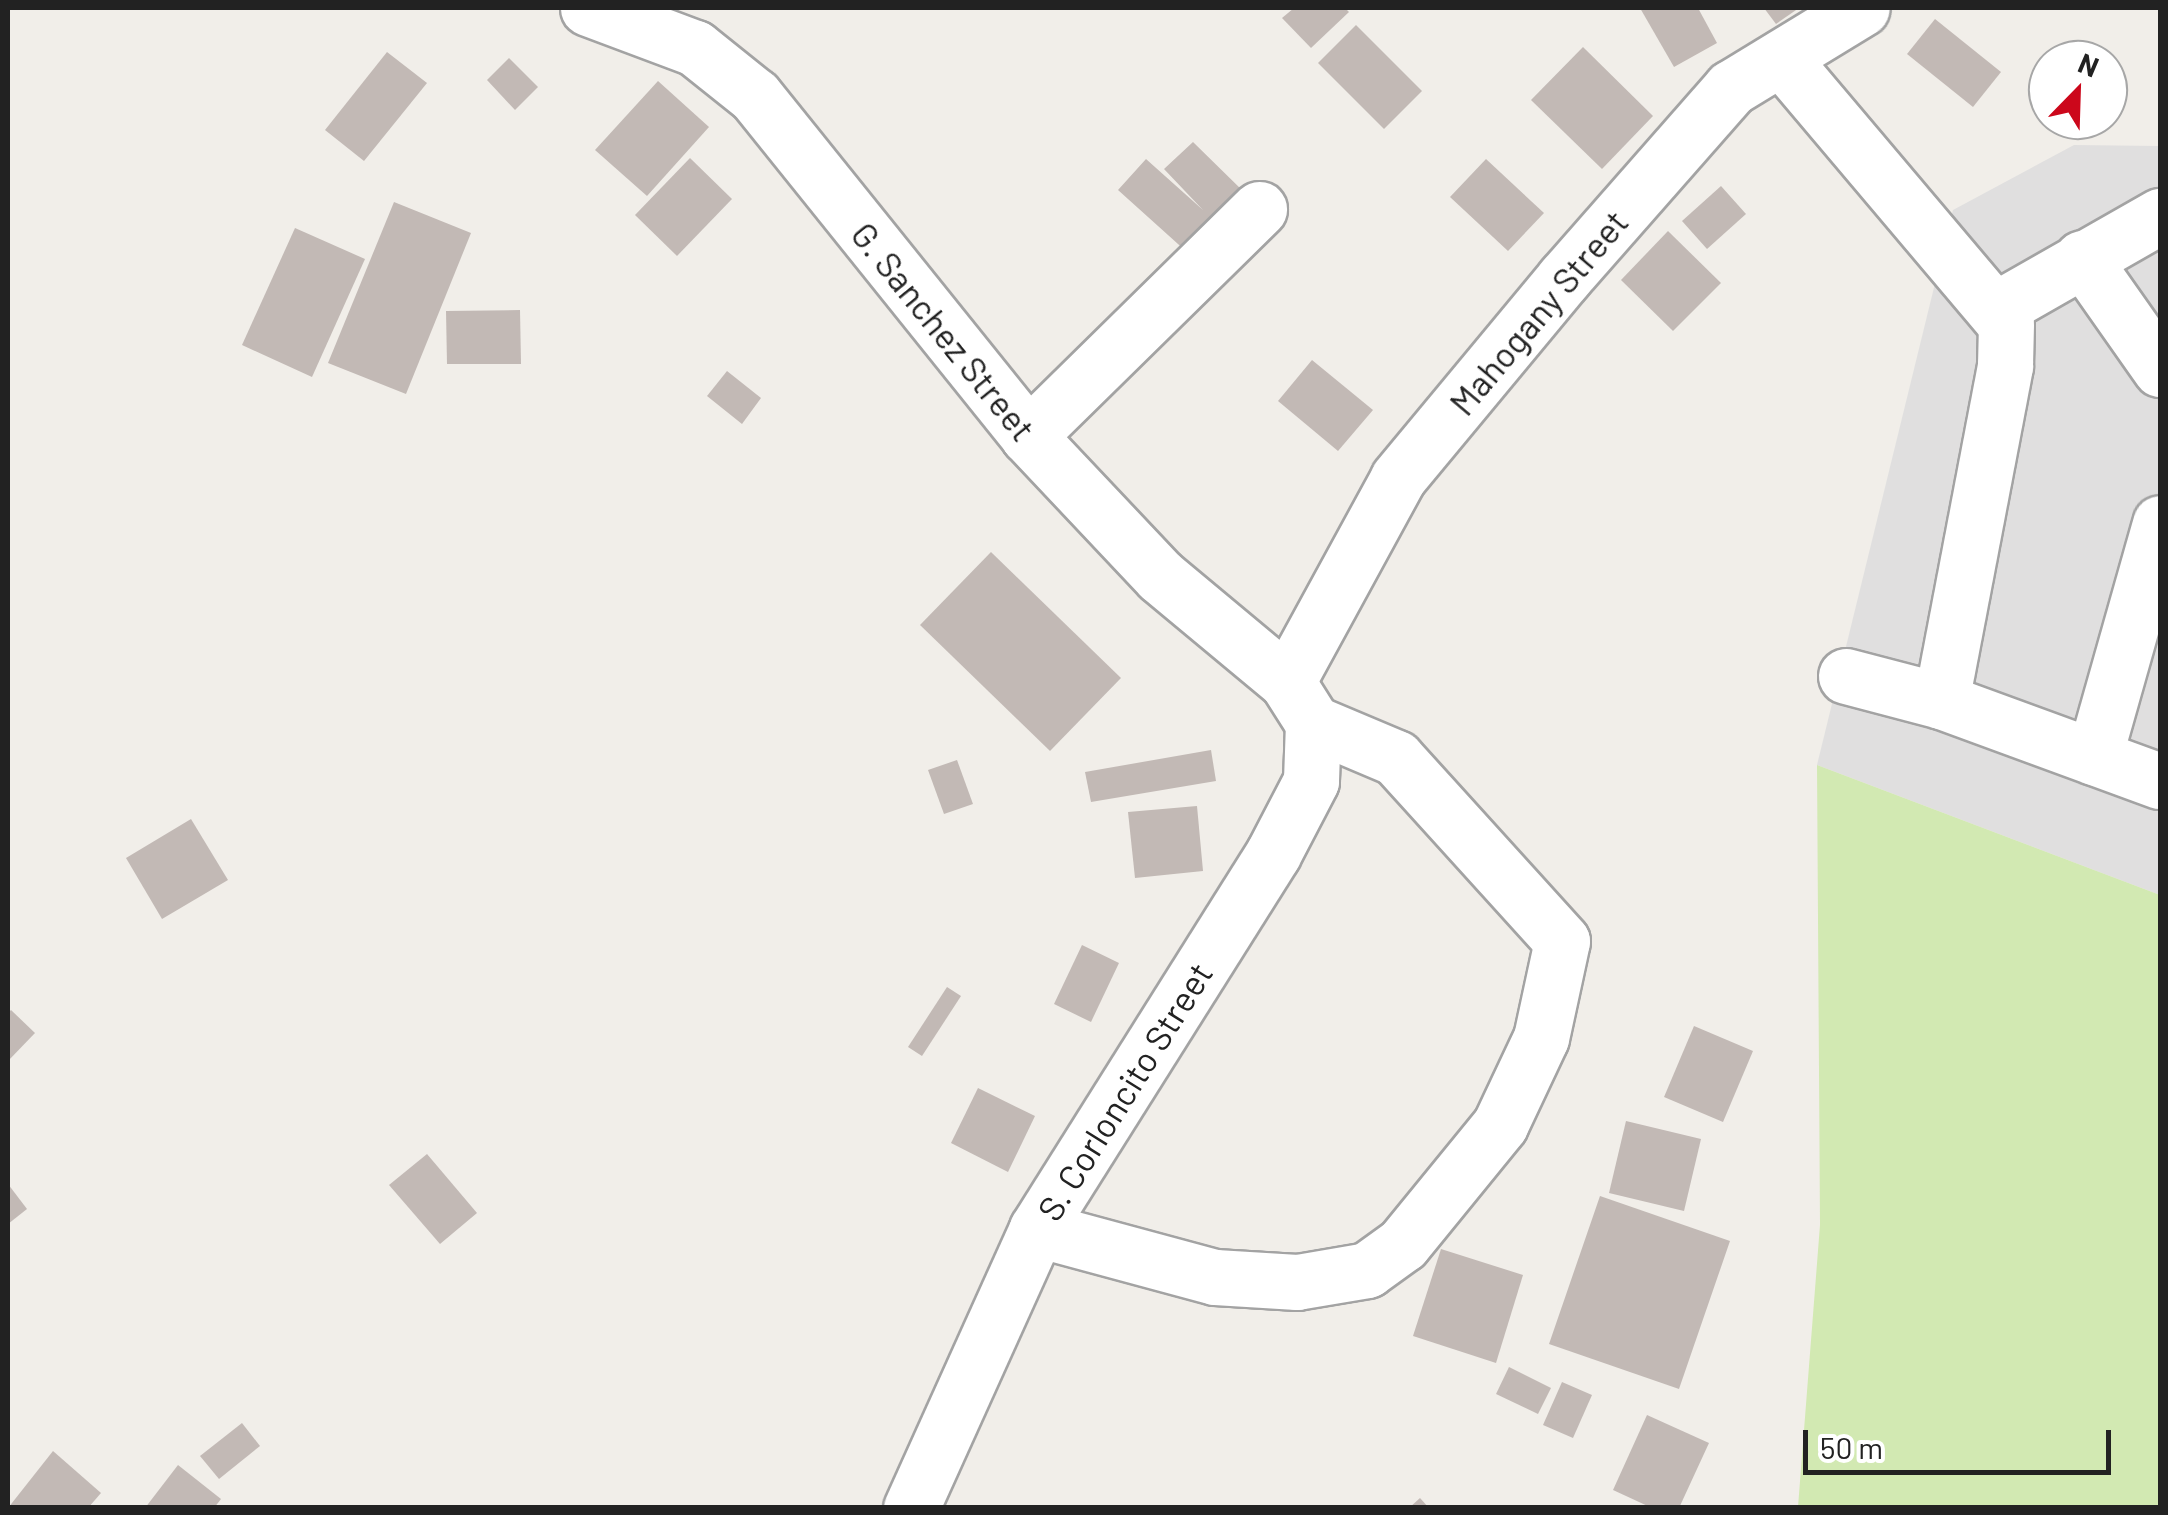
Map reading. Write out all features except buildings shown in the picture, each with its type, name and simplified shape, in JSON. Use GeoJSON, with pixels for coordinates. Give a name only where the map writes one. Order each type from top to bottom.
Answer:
{"type":"FeatureCollection","features":[{"type":"Feature","properties":{"kind":"street","name":"G. Sanchez Street"},"geometry":{"type":"LineString","coordinates":[[588,8],[694,48],[755,96],[1028,436],[1160,576],[1300,703],[1396,758],[1562,940],[1541,1038],[1500,1125],[1442,1200],[1367,1270],[1297,1282],[1215,1278],[1037,1229]]}},
{"type":"Feature","properties":{"kind":"street","name":"Mahogany Street"},"geometry":{"type":"LineString","coordinates":[[1300,703],[1398,478],[1732,88],[1862,8]]}},
{"type":"Feature","properties":{"kind":"street"},"geometry":{"type":"LineString","coordinates":[[1781,58],[2006,324],[2006,366],[1942,701]]}},
{"type":"Feature","properties":{"kind":"street"},"geometry":{"type":"LineString","coordinates":[[1028,436],[1258,209]]}},
{"type":"Feature","properties":{"kind":"street"},"geometry":{"type":"LineString","coordinates":[[1996,310],[2160,216]]}},
{"type":"Feature","properties":{"kind":"street"},"geometry":{"type":"LineString","coordinates":[[2082,258],[2160,370]]}},
{"type":"Feature","properties":{"kind":"street"},"geometry":{"type":"LineString","coordinates":[[2094,757],[2160,523]]}},
{"type":"Feature","properties":{"kind":"street"},"geometry":{"type":"LineString","coordinates":[[1846,676],[1942,701],[2160,781]]}},
{"type":"Feature","properties":{"kind":"street","name":"S. Corloncito Street"},"geometry":{"type":"LineString","coordinates":[[910,1508],[1037,1229],[1273,854],[1311,782],[1300,703]]}},
{"type":"Feature","properties":{"kind":"shaded area"},"geometry":{"type":"Polygon","coordinates":[[[2074,145],[2160,146],[2160,895],[1817,765],[1953,210],[2074,145]]]}},
{"type":"Feature","properties":{"kind":"green space"},"geometry":{"type":"Polygon","coordinates":[[[1817,765],[2160,895],[2160,1507],[1798,1507],[1820,1225],[1817,765]]]}}]}
